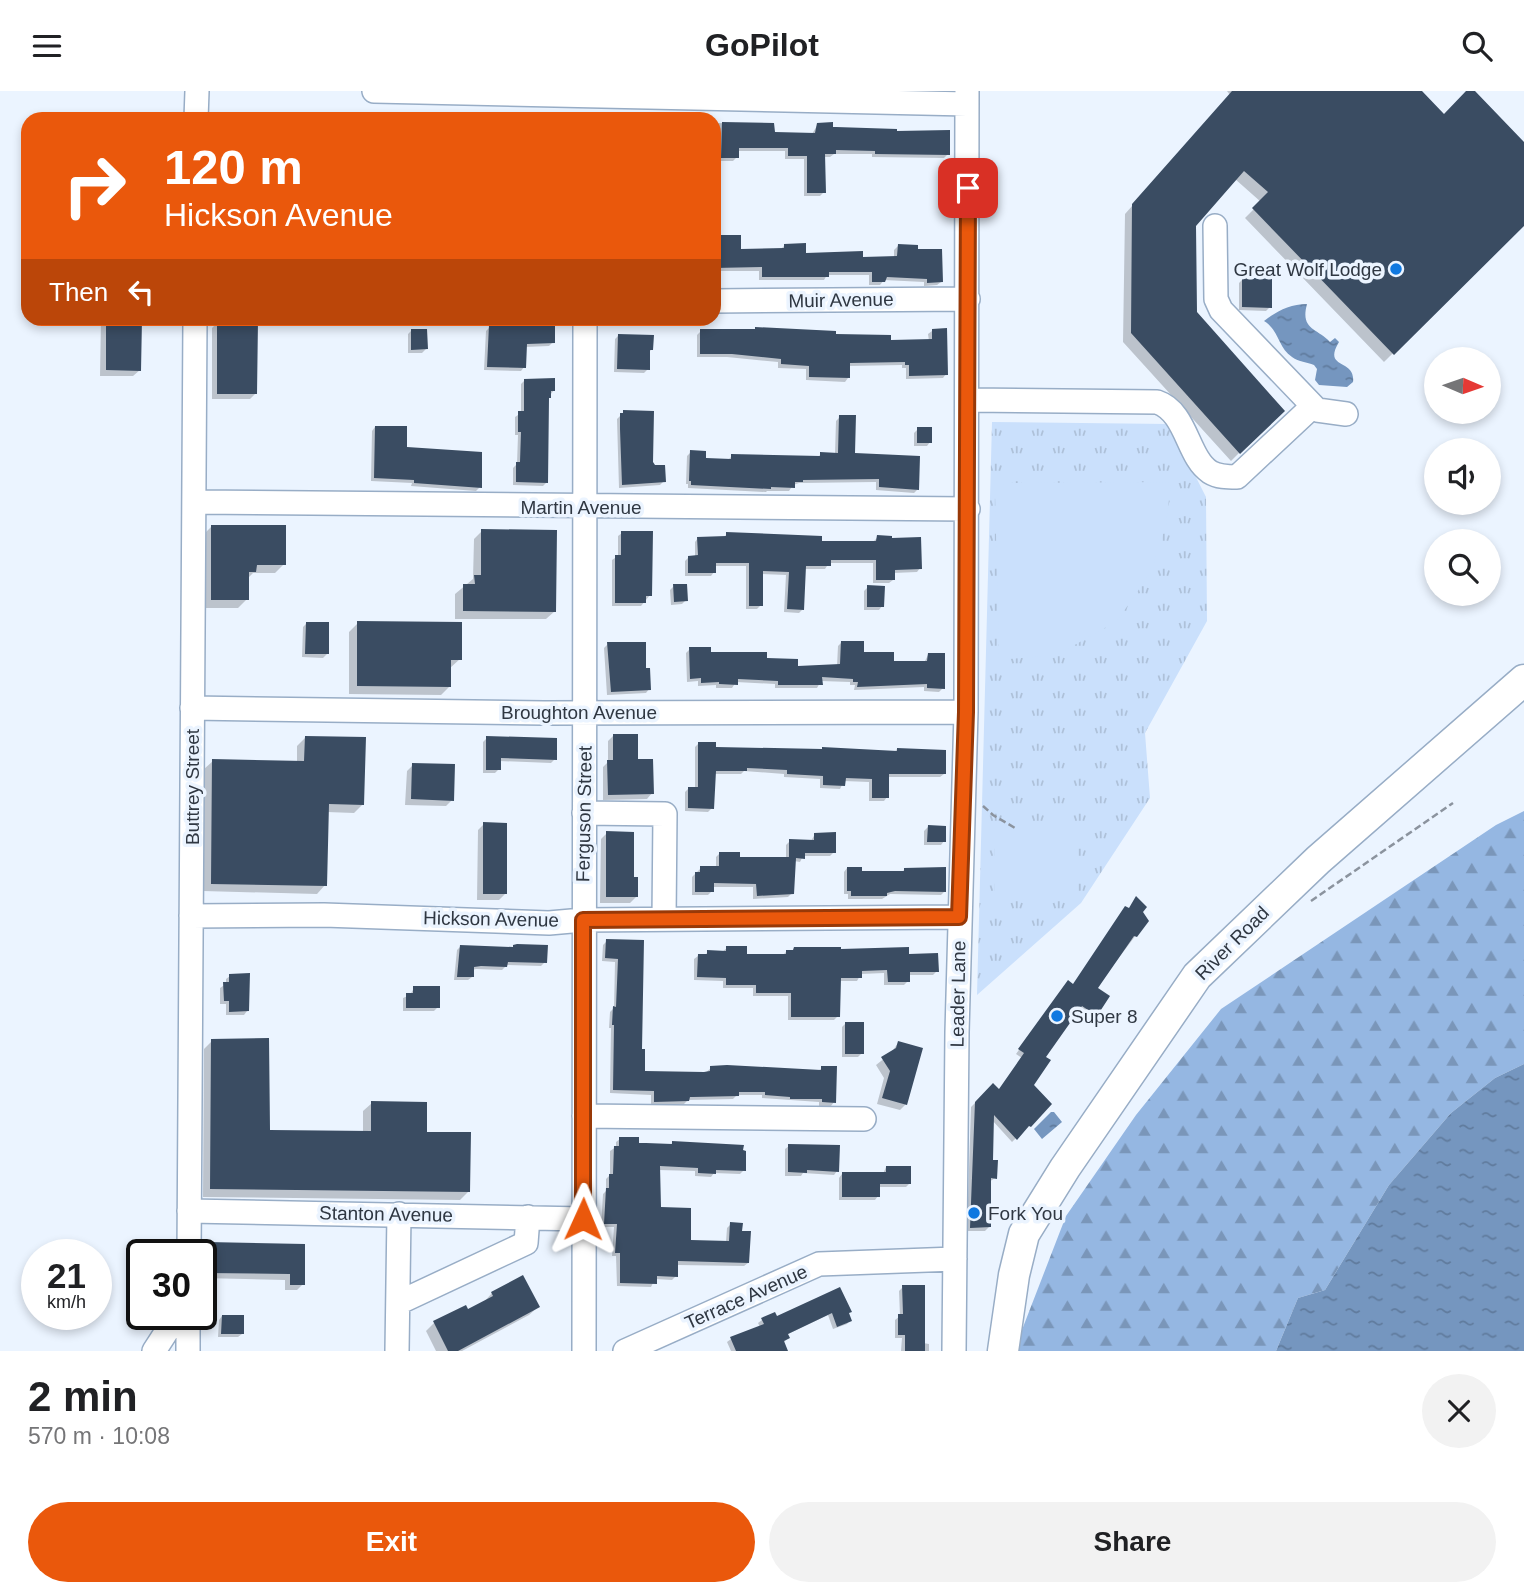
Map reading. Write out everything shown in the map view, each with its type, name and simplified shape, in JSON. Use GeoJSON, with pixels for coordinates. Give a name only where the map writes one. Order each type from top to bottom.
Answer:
{"type":"FeatureCollection","features":[{"type":"Feature","properties":{"kind":"main road","name":"River Road"},"geometry":{"type":"LineString","coordinates":[[1003,1351],[1014,1275],[1024,1234],[1065,1168],[1197,976],[1318,860],[1524,680]]}},
{"type":"Feature","properties":{"kind":"street"},"geometry":{"type":"LineString","coordinates":[[196,112],[197,91]]}},
{"type":"Feature","properties":{"kind":"street"},"geometry":{"type":"LineString","coordinates":[[374,91],[588,102],[967,97]]}},
{"type":"Feature","properties":{"kind":"street","name":"Leader Lane"},"geometry":{"type":"LineString","coordinates":[[954,1351],[959,917],[966,712],[967,97]]}},
{"type":"Feature","properties":{"kind":"street"},"geometry":{"type":"LineString","coordinates":[[1215,226],[1216,299],[1221,310],[1313,406],[1323,412],[1346,414]]}},
{"type":"Feature","properties":{"kind":"street","name":"Muir Avenue"},"geometry":{"type":"LineString","coordinates":[[721,302],[968,299]]}},
{"type":"Feature","properties":{"kind":"street","name":"Buttrey Street"},"geometry":{"type":"LineString","coordinates":[[189,1239],[195,326]]}},
{"type":"Feature","properties":{"kind":"street","name":"Ferguson Street"},"geometry":{"type":"LineString","coordinates":[[584,326],[584,1351]]}},
{"type":"Feature","properties":{"kind":"street"},"geometry":{"type":"LineString","coordinates":[[968,400],[1157,402],[1173,412],[1205,468],[1217,476],[1237,477],[1313,406]]}},
{"type":"Feature","properties":{"kind":"street","name":"Martin Avenue"},"geometry":{"type":"LineString","coordinates":[[194,502],[968,509]]}},
{"type":"Feature","properties":{"kind":"street","name":"Broughton Avenue"},"geometry":{"type":"LineString","coordinates":[[192,708],[966,712]]}},
{"type":"Feature","properties":{"kind":"street"},"geometry":{"type":"LineString","coordinates":[[584,813],[665,814],[664,919]]}},
{"type":"Feature","properties":{"kind":"street","name":"Hickson Avenue"},"geometry":{"type":"LineString","coordinates":[[191,916],[324,915],[549,923],[583,920],[959,917]]}},
{"type":"Feature","properties":{"kind":"street"},"geometry":{"type":"LineString","coordinates":[[584,1116],[864,1119]]}},
{"type":"Feature","properties":{"kind":"street","name":"Stanton Avenue"},"geometry":{"type":"LineString","coordinates":[[189,1211],[583,1219]]}},
{"type":"Feature","properties":{"kind":"street"},"geometry":{"type":"LineString","coordinates":[[397,1351],[399,1214]]}},
{"type":"Feature","properties":{"kind":"street"},"geometry":{"type":"LineString","coordinates":[[398,1303],[526,1243],[528,1217]]}},
{"type":"Feature","properties":{"kind":"street","name":"Terrace Avenue"},"geometry":{"type":"LineString","coordinates":[[625,1351],[819,1263],[955,1259]]}},
{"type":"Feature","properties":{"kind":"street"},"geometry":{"type":"LineString","coordinates":[[154,1351],[168,1330]]}},
{"type":"Feature","properties":{"kind":"street"},"geometry":{"type":"LineString","coordinates":[[188,1330],[188,1351]]}},
{"type":"Feature","properties":{"kind":"path"},"geometry":{"type":"LineString","coordinates":[[976,800],[993,815],[1015,828]]}},
{"type":"Feature","properties":{"kind":"path"},"geometry":{"type":"LineString","coordinates":[[1311,901],[1453,803]]}},
{"type":"Feature","properties":{"kind":"green space"},"geometry":{"type":"Polygon","coordinates":[[[992,422],[1169,424],[1206,497],[1207,621],[1145,733],[1150,798],[1081,903],[977,995],[992,422]]]}},
{"type":"Feature","properties":{"kind":"green space"},"geometry":{"type":"Polygon","coordinates":[[[1171,482],[1166,525],[1151,572],[1117,621],[1057,655],[999,660],[995,492],[1005,483],[1171,482]]]}},
{"type":"Feature","properties":{"kind":"green space"},"geometry":{"type":"Polygon","coordinates":[[[1524,811],[1524,1064],[1495,1078],[1451,1113],[1389,1185],[1325,1290],[1298,1298],[1276,1351],[1019,1351],[1020,1335],[1066,1216],[1136,1115],[1221,1009],[1496,825],[1524,811]]]}},
{"type":"Feature","properties":{"kind":"green space"},"geometry":{"type":"Polygon","coordinates":[[[995,828],[1078,828],[1078,897],[995,897],[995,828]]]}},
{"type":"Feature","properties":{"kind":"water"},"geometry":{"type":"Polygon","coordinates":[[[1307,304],[1305,313],[1308,324],[1330,342],[1335,338],[1339,342],[1334,357],[1353,375],[1353,382],[1347,387],[1319,385],[1315,380],[1317,369],[1314,365],[1297,360],[1287,353],[1273,329],[1264,321],[1284,309],[1307,304]]]}},
{"type":"Feature","properties":{"kind":"water"},"geometry":{"type":"Polygon","coordinates":[[[1524,1064],[1524,1351],[1276,1351],[1298,1298],[1325,1290],[1389,1185],[1451,1113],[1495,1078],[1524,1064]]]}},
{"type":"Feature","properties":{"kind":"water"},"geometry":{"type":"Polygon","coordinates":[[[1051,1112],[1062,1122],[1042,1139],[1034,1129],[1051,1112]]]}},
{"type":"Feature","properties":{"kind":"building","name":"Great Wolf Lodge"},"geometry":{"type":"Polygon","coordinates":[[[1232,91],[1422,91],[1444,114],[1466,91],[1475,91],[1524,142],[1524,226],[1394,355],[1252,208],[1268,192],[1244,171],[1196,226],[1197,312],[1285,411],[1240,454],[1131,333],[1132,204],[1232,91]]]}},
{"type":"Feature","properties":{"kind":"building"},"geometry":{"type":"Polygon","coordinates":[[[722,122],[774,123],[775,132],[815,133],[817,123],[833,122],[833,127],[897,131],[950,130],[950,155],[875,154],[875,151],[836,150],[836,154],[825,154],[826,193],[807,193],[807,156],[788,156],[788,148],[739,148],[739,158],[721,158],[722,122]]]}},
{"type":"Feature","properties":{"kind":"building"},"geometry":{"type":"Polygon","coordinates":[[[721,235],[741,235],[741,249],[784,248],[784,244],[806,243],[806,253],[863,251],[863,257],[897,256],[898,244],[918,245],[918,249],[942,249],[943,282],[927,283],[927,279],[887,277],[885,282],[872,282],[872,272],[829,272],[829,277],[762,277],[762,267],[721,268],[721,235]]]}},
{"type":"Feature","properties":{"kind":"building"},"geometry":{"type":"Polygon","coordinates":[[[1242,278],[1272,278],[1272,308],[1242,307],[1242,278]]]}},
{"type":"Feature","properties":{"kind":"building"},"geometry":{"type":"Polygon","coordinates":[[[106,326],[142,326],[141,371],[106,370],[106,326]]]}},
{"type":"Feature","properties":{"kind":"building"},"geometry":{"type":"Polygon","coordinates":[[[217,326],[258,326],[257,394],[217,394],[217,326]]]}},
{"type":"Feature","properties":{"kind":"building"},"geometry":{"type":"Polygon","coordinates":[[[489,326],[555,326],[555,343],[527,344],[526,368],[487,367],[489,326]]]}},
{"type":"Feature","properties":{"kind":"building"},"geometry":{"type":"Polygon","coordinates":[[[755,327],[836,331],[836,334],[891,335],[891,340],[932,339],[932,329],[947,328],[948,375],[909,376],[909,365],[905,365],[905,362],[850,363],[850,378],[809,377],[809,366],[781,364],[781,359],[700,354],[700,329],[755,327]]]}},
{"type":"Feature","properties":{"kind":"building"},"geometry":{"type":"Polygon","coordinates":[[[411,329],[427,329],[428,349],[411,350],[411,329]]]}},
{"type":"Feature","properties":{"kind":"building"},"geometry":{"type":"Polygon","coordinates":[[[618,334],[654,335],[653,350],[650,350],[650,370],[617,369],[618,334]]]}},
{"type":"Feature","properties":{"kind":"building"},"geometry":{"type":"Polygon","coordinates":[[[555,378],[555,391],[551,391],[549,398],[548,483],[516,482],[521,432],[518,432],[518,411],[524,411],[524,379],[555,378]]]}},
{"type":"Feature","properties":{"kind":"building"},"geometry":{"type":"Polygon","coordinates":[[[623,410],[654,411],[653,462],[655,465],[665,465],[666,482],[622,485],[620,413],[623,413],[623,410]]]}},
{"type":"Feature","properties":{"kind":"building"},"geometry":{"type":"Polygon","coordinates":[[[839,415],[856,415],[855,453],[920,456],[919,490],[879,487],[879,479],[803,480],[795,482],[795,488],[771,489],[691,485],[689,481],[690,450],[706,451],[706,458],[731,459],[731,454],[820,456],[820,452],[838,453],[839,415]]]}},
{"type":"Feature","properties":{"kind":"building"},"geometry":{"type":"Polygon","coordinates":[[[375,426],[407,426],[407,447],[482,452],[482,488],[374,478],[375,426]]]}},
{"type":"Feature","properties":{"kind":"building"},"geometry":{"type":"Polygon","coordinates":[[[917,427],[932,427],[932,443],[917,443],[917,427]]]}},
{"type":"Feature","properties":{"kind":"building"},"geometry":{"type":"Polygon","coordinates":[[[211,525],[286,525],[286,565],[257,565],[256,572],[249,572],[249,600],[211,600],[211,525]]]}},
{"type":"Feature","properties":{"kind":"building"},"geometry":{"type":"Polygon","coordinates":[[[481,529],[557,530],[556,612],[463,611],[463,584],[475,584],[474,575],[481,575],[481,529]]]}},
{"type":"Feature","properties":{"kind":"building"},"geometry":{"type":"Polygon","coordinates":[[[621,531],[653,531],[652,596],[646,596],[646,603],[615,603],[615,555],[621,555],[621,531]]]}},
{"type":"Feature","properties":{"kind":"building"},"geometry":{"type":"Polygon","coordinates":[[[726,532],[822,536],[822,541],[876,541],[877,535],[892,538],[921,537],[922,569],[895,570],[895,580],[876,580],[876,560],[831,560],[831,566],[806,566],[804,610],[787,609],[789,572],[763,571],[763,606],[749,606],[749,563],[716,563],[716,573],[688,573],[688,556],[698,555],[697,537],[726,536],[726,532]]]}},
{"type":"Feature","properties":{"kind":"building"},"geometry":{"type":"Polygon","coordinates":[[[673,584],[687,584],[688,601],[674,602],[673,584]]]}},
{"type":"Feature","properties":{"kind":"building"},"geometry":{"type":"Polygon","coordinates":[[[867,585],[885,586],[884,607],[867,607],[867,585]]]}},
{"type":"Feature","properties":{"kind":"building"},"geometry":{"type":"Polygon","coordinates":[[[357,621],[462,622],[462,660],[451,660],[451,687],[357,686],[357,621]]]}},
{"type":"Feature","properties":{"kind":"building"},"geometry":{"type":"Polygon","coordinates":[[[306,622],[329,622],[329,654],[305,654],[306,622]]]}},
{"type":"Feature","properties":{"kind":"building"},"geometry":{"type":"Polygon","coordinates":[[[841,641],[864,641],[864,652],[894,652],[894,661],[927,661],[928,653],[945,653],[945,689],[927,688],[927,684],[857,687],[858,682],[853,682],[853,679],[822,677],[823,685],[778,685],[778,681],[738,679],[738,685],[701,683],[701,678],[690,679],[689,647],[711,647],[711,652],[767,652],[767,658],[798,659],[798,666],[840,664],[841,641]]]}},
{"type":"Feature","properties":{"kind":"building"},"geometry":{"type":"Polygon","coordinates":[[[607,642],[646,642],[646,668],[650,668],[651,690],[611,692],[607,642]]]}},
{"type":"Feature","properties":{"kind":"building"},"geometry":{"type":"Polygon","coordinates":[[[613,734],[638,734],[638,759],[653,759],[654,794],[608,795],[607,760],[613,760],[613,734]]]}},
{"type":"Feature","properties":{"kind":"building"},"geometry":{"type":"Polygon","coordinates":[[[305,736],[366,737],[364,805],[329,804],[327,886],[211,884],[212,759],[304,761],[305,736]]]}},
{"type":"Feature","properties":{"kind":"building"},"geometry":{"type":"Polygon","coordinates":[[[486,736],[557,738],[557,760],[501,758],[501,770],[486,770],[486,736]]]}},
{"type":"Feature","properties":{"kind":"building"},"geometry":{"type":"Polygon","coordinates":[[[698,742],[716,742],[716,747],[946,750],[946,774],[889,774],[889,798],[872,798],[872,779],[846,778],[845,786],[823,785],[823,776],[787,774],[787,770],[747,768],[747,771],[716,771],[714,809],[688,808],[688,787],[698,787],[698,742]]]}},
{"type":"Feature","properties":{"kind":"building"},"geometry":{"type":"Polygon","coordinates":[[[412,763],[455,764],[454,801],[411,799],[412,763]]]}},
{"type":"Feature","properties":{"kind":"building"},"geometry":{"type":"Polygon","coordinates":[[[483,822],[507,823],[507,894],[483,894],[483,822]]]}},
{"type":"Feature","properties":{"kind":"building"},"geometry":{"type":"Polygon","coordinates":[[[928,825],[946,826],[946,842],[927,842],[928,825]]]}},
{"type":"Feature","properties":{"kind":"building"},"geometry":{"type":"Polygon","coordinates":[[[606,831],[634,832],[634,877],[638,877],[638,897],[606,897],[606,831]]]}},
{"type":"Feature","properties":{"kind":"building"},"geometry":{"type":"Polygon","coordinates":[[[836,832],[836,853],[805,853],[805,859],[796,858],[794,894],[757,896],[756,884],[714,883],[714,892],[695,892],[695,872],[700,872],[700,866],[719,866],[719,852],[740,852],[740,857],[789,857],[789,839],[814,840],[814,833],[836,832]]]}},
{"type":"Feature","properties":{"kind":"building"},"geometry":{"type":"Polygon","coordinates":[[[847,867],[862,867],[862,871],[904,871],[904,868],[946,867],[946,892],[895,891],[887,893],[887,896],[851,896],[851,891],[847,891],[847,867]]]}},
{"type":"Feature","properties":{"kind":"building"},"geometry":{"type":"Polygon","coordinates":[[[1136,896],[1147,907],[1143,912],[1149,921],[1137,937],[1134,936],[1098,988],[1110,996],[1097,1016],[1082,1006],[1046,1057],[1051,1060],[1034,1085],[1052,1104],[1017,1140],[994,1115],[993,1160],[998,1160],[997,1179],[991,1178],[991,1227],[970,1228],[975,1102],[993,1083],[999,1089],[1024,1053],[1018,1049],[1068,980],[1073,984],[1125,906],[1129,908],[1136,896]]]}},
{"type":"Feature","properties":{"kind":"building"},"geometry":{"type":"Polygon","coordinates":[[[606,939],[644,940],[642,1049],[645,1049],[645,1071],[704,1072],[710,1071],[710,1066],[727,1065],[821,1070],[821,1066],[837,1066],[836,1103],[822,1102],[822,1099],[790,1099],[765,1095],[765,1092],[739,1092],[739,1096],[690,1097],[689,1101],[654,1102],[654,1091],[613,1090],[612,1025],[613,1006],[616,1007],[618,959],[605,958],[606,939]]]}},
{"type":"Feature","properties":{"kind":"building"},"geometry":{"type":"Polygon","coordinates":[[[517,944],[548,945],[547,963],[508,962],[507,967],[474,967],[474,977],[457,977],[460,945],[513,947],[517,944]]]}},
{"type":"Feature","properties":{"kind":"building"},"geometry":{"type":"Polygon","coordinates":[[[726,946],[747,946],[747,954],[786,954],[786,950],[793,950],[794,947],[909,947],[909,954],[938,953],[939,972],[910,972],[910,982],[888,982],[887,970],[862,971],[862,978],[841,978],[840,1017],[791,1017],[791,993],[756,993],[756,985],[726,985],[726,978],[697,977],[698,954],[707,954],[707,950],[726,951],[726,946]]]}},
{"type":"Feature","properties":{"kind":"building"},"geometry":{"type":"Polygon","coordinates":[[[250,973],[249,1011],[229,1012],[229,1001],[224,1001],[223,982],[229,982],[229,974],[250,973]]]}},
{"type":"Feature","properties":{"kind":"building"},"geometry":{"type":"Polygon","coordinates":[[[413,986],[440,986],[440,1008],[406,1008],[406,993],[413,993],[413,986]]]}},
{"type":"Feature","properties":{"kind":"building"},"geometry":{"type":"Polygon","coordinates":[[[845,1022],[864,1022],[864,1054],[845,1054],[845,1022]]]}},
{"type":"Feature","properties":{"kind":"building"},"geometry":{"type":"Polygon","coordinates":[[[269,1038],[270,1130],[371,1131],[371,1101],[427,1102],[427,1132],[471,1132],[470,1192],[210,1189],[211,1039],[269,1038]]]}},
{"type":"Feature","properties":{"kind":"building"},"geometry":{"type":"Polygon","coordinates":[[[898,1041],[923,1048],[907,1105],[882,1098],[890,1071],[881,1057],[896,1048],[898,1041]]]}},
{"type":"Feature","properties":{"kind":"building"},"geometry":{"type":"Polygon","coordinates":[[[619,1137],[639,1137],[639,1143],[672,1144],[672,1141],[744,1145],[746,1171],[716,1170],[716,1174],[698,1173],[698,1168],[660,1166],[661,1207],[691,1208],[691,1240],[729,1241],[730,1222],[743,1223],[742,1231],[751,1231],[749,1263],[678,1261],[678,1277],[657,1276],[657,1284],[620,1283],[620,1253],[615,1253],[617,1224],[604,1224],[606,1188],[609,1188],[609,1174],[613,1174],[614,1146],[619,1146],[619,1137]]]}},
{"type":"Feature","properties":{"kind":"building"},"geometry":{"type":"Polygon","coordinates":[[[788,1144],[840,1145],[839,1172],[788,1172],[788,1144]]]}},
{"type":"Feature","properties":{"kind":"building"},"geometry":{"type":"Polygon","coordinates":[[[886,1166],[911,1166],[911,1184],[880,1184],[880,1197],[842,1197],[842,1172],[886,1172],[886,1166]]]}},
{"type":"Feature","properties":{"kind":"building"},"geometry":{"type":"Polygon","coordinates":[[[217,1242],[305,1244],[305,1285],[290,1285],[290,1274],[217,1273],[217,1242]]]}},
{"type":"Feature","properties":{"kind":"building"},"geometry":{"type":"Polygon","coordinates":[[[523,1275],[540,1307],[458,1351],[448,1351],[433,1321],[466,1305],[468,1309],[493,1296],[491,1292],[523,1275]]]}},
{"type":"Feature","properties":{"kind":"building"},"geometry":{"type":"Polygon","coordinates":[[[902,1285],[925,1285],[925,1351],[905,1351],[905,1335],[898,1335],[898,1314],[903,1314],[902,1285]]]}},
{"type":"Feature","properties":{"kind":"building"},"geometry":{"type":"Polygon","coordinates":[[[840,1287],[852,1312],[849,1313],[852,1321],[837,1327],[832,1313],[788,1334],[790,1338],[784,1341],[788,1351],[736,1351],[730,1337],[764,1324],[761,1318],[775,1312],[777,1316],[840,1287]]]}},
{"type":"Feature","properties":{"kind":"building"},"geometry":{"type":"Polygon","coordinates":[[[222,1315],[244,1315],[244,1334],[221,1334],[222,1315]]]}},
{"type":"Feature","properties":{"kind":"place","name":"Great Wolf Lodge"},"geometry":{"type":"Point","coordinates":[1396,269]}},
{"type":"Feature","properties":{"kind":"place","name":"Super 8"},"geometry":{"type":"Point","coordinates":[1057,1016]}},
{"type":"Feature","properties":{"kind":"place","name":"Fork You"},"geometry":{"type":"Point","coordinates":[974,1213]}},
{"type":"Feature","properties":{"kind":"route"},"geometry":{"type":"LineString","coordinates":[[583,1219],[583,920],[959,917],[966,712],[968,188]]}}]}
